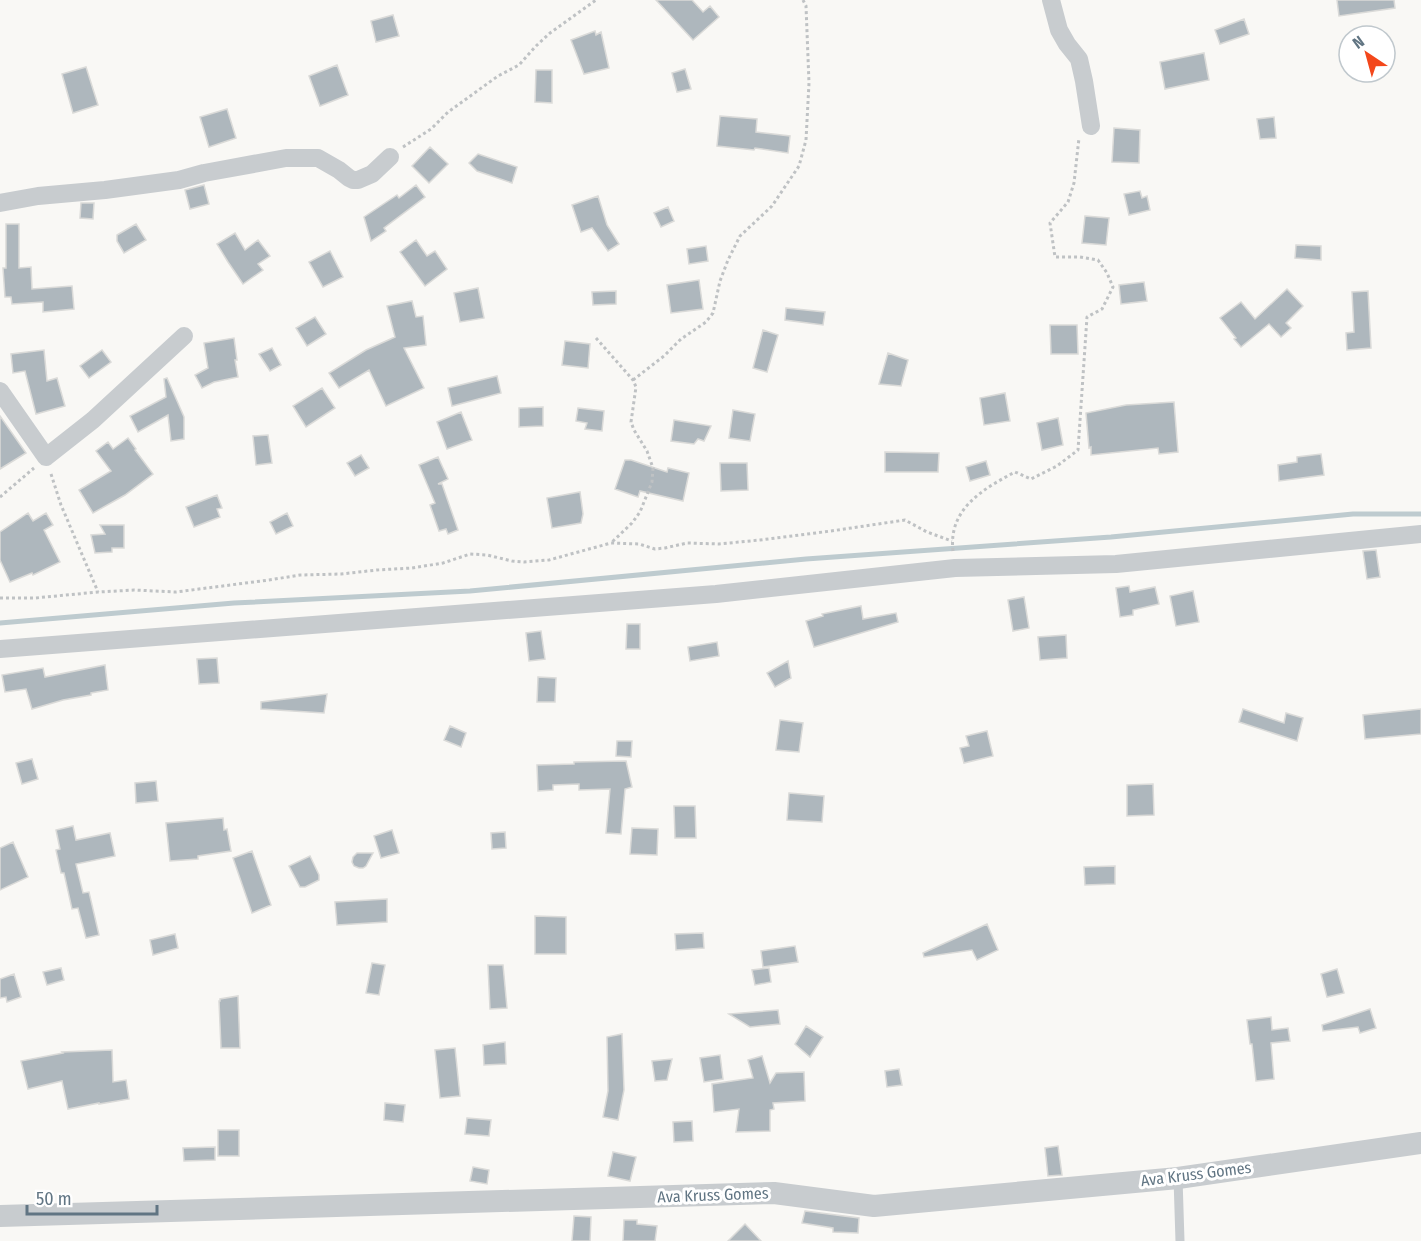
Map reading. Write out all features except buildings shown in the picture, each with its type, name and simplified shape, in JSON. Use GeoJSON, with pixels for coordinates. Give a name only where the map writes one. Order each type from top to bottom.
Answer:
{"type":"FeatureCollection","features":[{"type":"Feature","properties":{"kind":"street"},"geometry":{"type":"LineString","coordinates":[[1051,0],[1059,30],[1078,59],[1091,126]]}},
{"type":"Feature","properties":{"kind":"street"},"geometry":{"type":"LineString","coordinates":[[0,203],[38,196],[178,180],[286,158],[318,158],[349,178],[358,180],[372,174],[390,157]]}},
{"type":"Feature","properties":{"kind":"street"},"geometry":{"type":"LineString","coordinates":[[0,391],[46,457],[93,420],[184,336]]}},
{"type":"Feature","properties":{"kind":"street"},"geometry":{"type":"LineString","coordinates":[[0,649],[716,594],[955,568],[1116,564],[1421,534]]}},
{"type":"Feature","properties":{"kind":"street","name":"Ava Kruss Gomes"},"geometry":{"type":"LineString","coordinates":[[0,1216],[774,1193],[874,1206],[1178,1178],[1421,1143]]}},
{"type":"Feature","properties":{"kind":"lane"},"geometry":{"type":"LineString","coordinates":[[1178,1178],[1180,1241]]}},
{"type":"Feature","properties":{"kind":"path"},"geometry":{"type":"LineString","coordinates":[[390,157],[431,129],[448,112],[498,76],[519,65],[550,33],[596,0]]}},
{"type":"Feature","properties":{"kind":"path"},"geometry":{"type":"LineString","coordinates":[[633,380],[664,356],[681,339],[706,322],[713,313],[720,281],[740,236],[772,206],[799,166],[806,140],[809,83],[806,6],[803,0]]}},
{"type":"Feature","properties":{"kind":"path"},"geometry":{"type":"LineString","coordinates":[[0,598],[35,598],[134,590],[176,592],[300,575],[412,568],[443,563],[470,554],[487,555],[512,561],[549,561],[611,543],[639,544],[655,549],[687,543],[719,544],[905,520],[927,532],[952,541],[960,512],[987,487],[1015,472],[1031,479],[1057,466],[1078,450],[1087,317],[1102,309],[1113,287],[1098,261],[1080,257],[1055,256],[1050,223],[1068,202],[1074,183],[1078,139],[1091,126]]}},
{"type":"Feature","properties":{"kind":"path"},"geometry":{"type":"LineString","coordinates":[[596,338],[633,380],[636,387],[631,422],[633,430],[647,451],[653,468],[652,482],[640,512],[611,543]]}},
{"type":"Feature","properties":{"kind":"path"},"geometry":{"type":"LineString","coordinates":[[0,497],[46,457],[61,505],[98,592]]}},
{"type":"Feature","properties":{"kind":"waterway"},"geometry":{"type":"LineString","coordinates":[[0,623],[234,603],[470,591],[806,559],[1111,537],[1353,514],[1421,514]]}}]}
